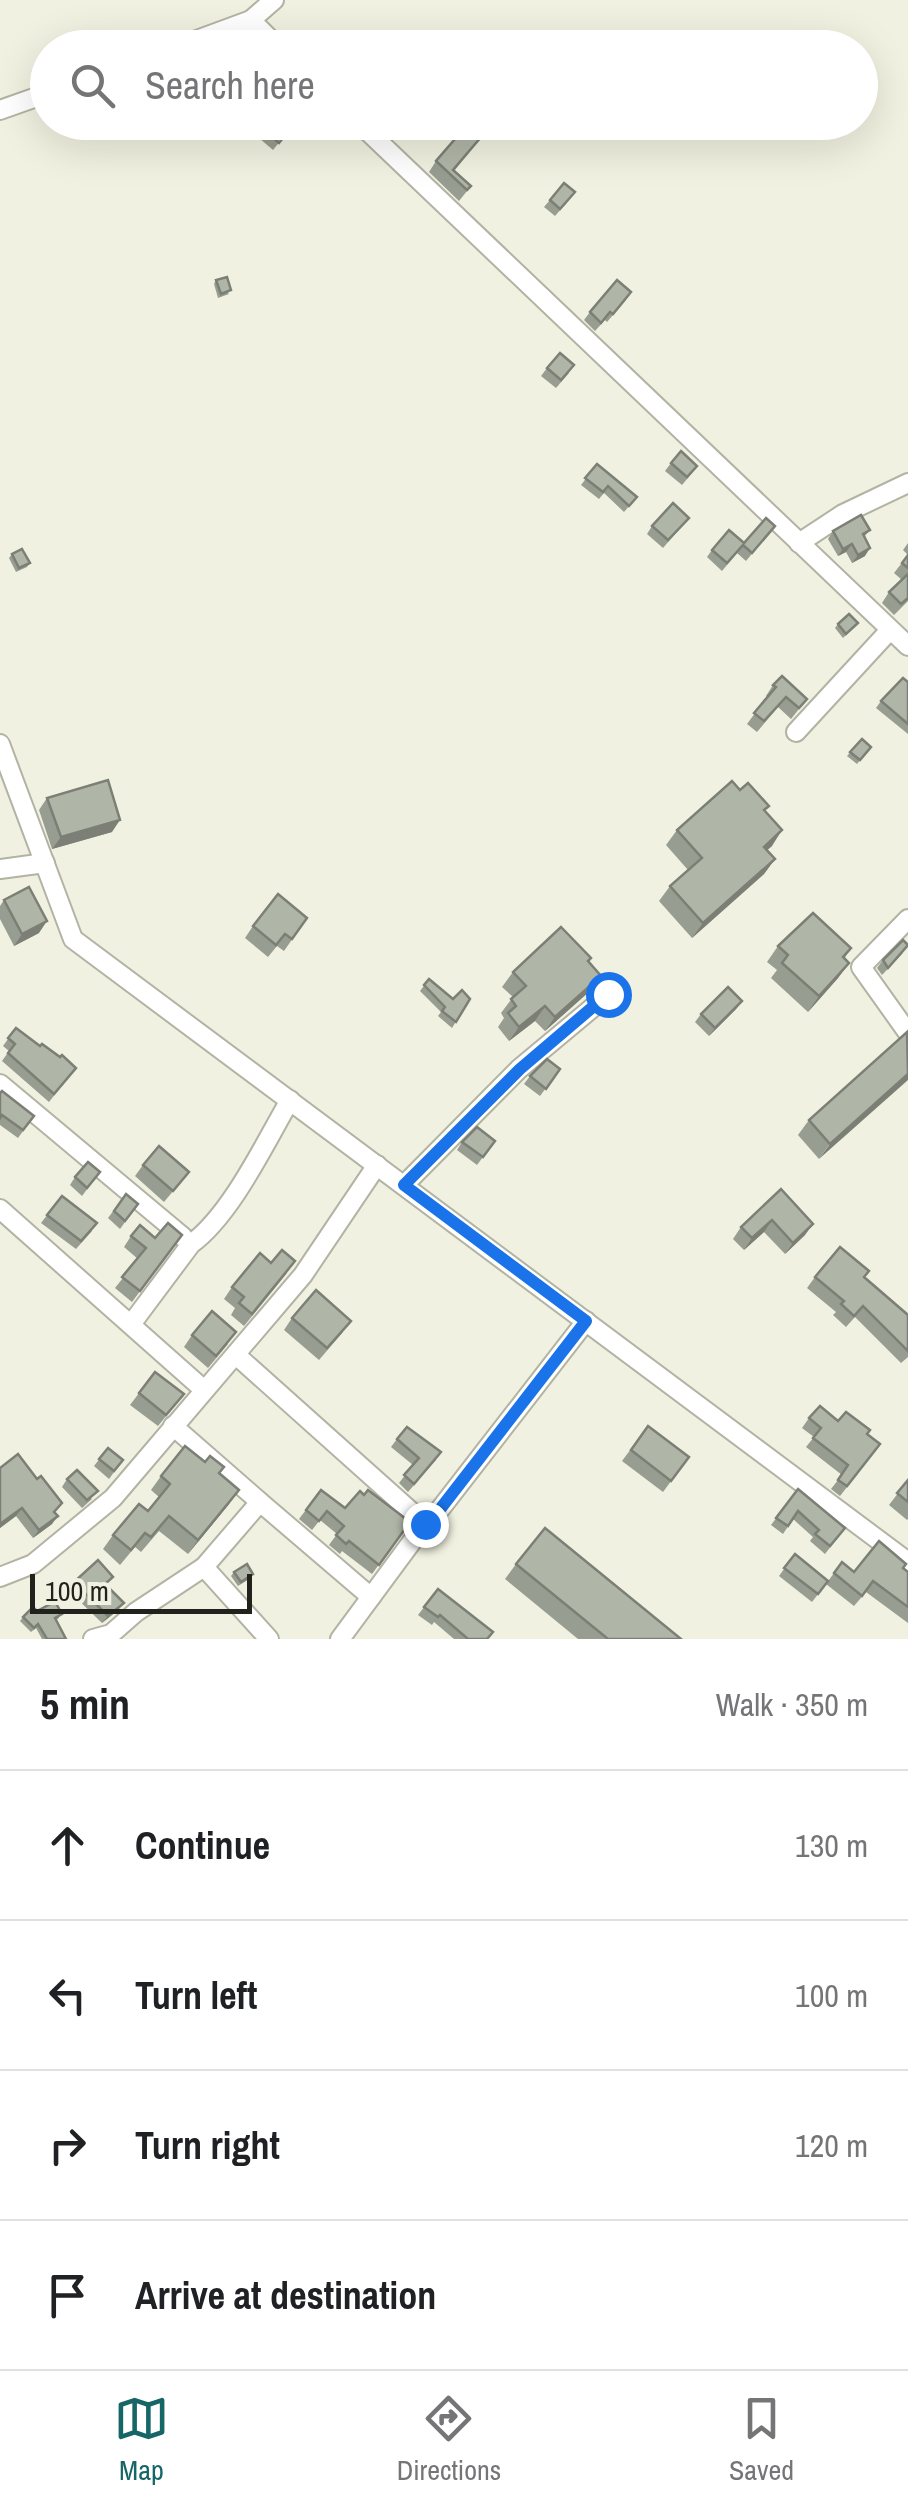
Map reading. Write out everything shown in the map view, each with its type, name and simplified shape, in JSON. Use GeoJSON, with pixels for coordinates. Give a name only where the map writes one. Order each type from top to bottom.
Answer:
{"type":"FeatureCollection","features":[{"type":"Feature","properties":{"kind":"street"},"geometry":{"type":"LineString","coordinates":[[224,30],[251,20],[274,0]]}},
{"type":"Feature","properties":{"kind":"street"},"geometry":{"type":"LineString","coordinates":[[251,20],[261,30]]}},
{"type":"Feature","properties":{"kind":"street"},"geometry":{"type":"LineString","coordinates":[[0,110],[30,99]]}},
{"type":"Feature","properties":{"kind":"street"},"geometry":{"type":"LineString","coordinates":[[377,140],[908,646]]}},
{"type":"Feature","properties":{"kind":"street"},"geometry":{"type":"LineString","coordinates":[[799,543],[843,514],[905,489]]}},
{"type":"Feature","properties":{"kind":"street"},"geometry":{"type":"LineString","coordinates":[[796,732],[890,630]]}},
{"type":"Feature","properties":{"kind":"street"},"geometry":{"type":"LineString","coordinates":[[0,744],[73,939],[908,1562]]}},
{"type":"Feature","properties":{"kind":"street"},"geometry":{"type":"LineString","coordinates":[[0,869],[45,863]]}},
{"type":"Feature","properties":{"kind":"street"},"geometry":{"type":"LineString","coordinates":[[908,918],[861,967],[908,1033]]}},
{"type":"Feature","properties":{"kind":"street"},"geometry":{"type":"LineString","coordinates":[[404,1185],[520,1069],[608,994]]}},
{"type":"Feature","properties":{"kind":"street"},"geometry":{"type":"LineString","coordinates":[[0,1084],[191,1244]]}},
{"type":"Feature","properties":{"kind":"street"},"geometry":{"type":"LineString","coordinates":[[132,1323],[247,1176],[290,1100]]}},
{"type":"Feature","properties":{"kind":"street"},"geometry":{"type":"LineString","coordinates":[[0,1577],[33,1564],[113,1498],[303,1274],[376,1165]]}},
{"type":"Feature","properties":{"kind":"street"},"geometry":{"type":"LineString","coordinates":[[0,1209],[203,1389]]}},
{"type":"Feature","properties":{"kind":"street"},"geometry":{"type":"LineString","coordinates":[[340,1639],[425,1524],[586,1321]]}},
{"type":"Feature","properties":{"kind":"street"},"geometry":{"type":"LineString","coordinates":[[236,1356],[425,1524]]}},
{"type":"Feature","properties":{"kind":"street"},"geometry":{"type":"LineString","coordinates":[[173,1426],[371,1597]]}},
{"type":"Feature","properties":{"kind":"street"},"geometry":{"type":"LineString","coordinates":[[107,1637],[136,1612],[204,1566],[260,1502]]}},
{"type":"Feature","properties":{"kind":"street"},"geometry":{"type":"LineString","coordinates":[[204,1566],[269,1639]]}},
{"type":"Feature","properties":{"kind":"building"},"geometry":{"type":"Polygon","coordinates":[[[454,140],[479,140],[453,170],[471,186],[467,190],[436,161],[454,140]]]}},
{"type":"Feature","properties":{"kind":"building"},"geometry":{"type":"Polygon","coordinates":[[[564,183],[575,192],[560,209],[550,200],[564,183]]]}},
{"type":"Feature","properties":{"kind":"building"},"geometry":{"type":"Polygon","coordinates":[[[227,277],[231,290],[221,294],[216,280],[227,277]]]}},
{"type":"Feature","properties":{"kind":"building"},"geometry":{"type":"Polygon","coordinates":[[[617,280],[631,292],[601,323],[590,312],[617,280]]]}},
{"type":"Feature","properties":{"kind":"building"},"geometry":{"type":"Polygon","coordinates":[[[560,353],[574,365],[561,380],[547,368],[560,353]]]}},
{"type":"Feature","properties":{"kind":"building"},"geometry":{"type":"Polygon","coordinates":[[[681,451],[697,466],[687,477],[671,463],[681,451]]]}},
{"type":"Feature","properties":{"kind":"building"},"geometry":{"type":"Polygon","coordinates":[[[597,464],[637,497],[629,506],[608,486],[603,492],[585,478],[597,464]]]}},
{"type":"Feature","properties":{"kind":"building"},"geometry":{"type":"Polygon","coordinates":[[[673,503],[689,518],[668,540],[652,526],[673,503]]]}},
{"type":"Feature","properties":{"kind":"building"},"geometry":{"type":"Polygon","coordinates":[[[861,515],[870,530],[863,534],[870,548],[858,555],[852,544],[843,549],[833,531],[861,515]]]}},
{"type":"Feature","properties":{"kind":"building"},"geometry":{"type":"Polygon","coordinates":[[[766,518],[775,526],[752,553],[743,545],[727,563],[712,550],[729,530],[744,543],[766,518]]]}},
{"type":"Feature","properties":{"kind":"building"},"geometry":{"type":"Polygon","coordinates":[[[22,549],[30,563],[19,568],[12,554],[22,549]]]}},
{"type":"Feature","properties":{"kind":"building"},"geometry":{"type":"Polygon","coordinates":[[[908,574],[908,598],[901,604],[889,592],[908,574]]]}},
{"type":"Feature","properties":{"kind":"building"},"geometry":{"type":"Polygon","coordinates":[[[849,614],[858,623],[846,634],[838,624],[849,614]]]}},
{"type":"Feature","properties":{"kind":"building"},"geometry":{"type":"Polygon","coordinates":[[[782,676],[807,699],[799,708],[786,697],[764,721],[754,713],[782,676]]]}},
{"type":"Feature","properties":{"kind":"building"},"geometry":{"type":"Polygon","coordinates":[[[903,678],[908,682],[908,724],[881,701],[903,678]]]}},
{"type":"Feature","properties":{"kind":"building"},"geometry":{"type":"Polygon","coordinates":[[[862,739],[871,747],[860,760],[850,752],[862,739]]]}},
{"type":"Feature","properties":{"kind":"building"},"geometry":{"type":"Polygon","coordinates":[[[108,780],[120,820],[61,837],[47,798],[108,780]]]}},
{"type":"Feature","properties":{"kind":"building"},"geometry":{"type":"Polygon","coordinates":[[[732,781],[740,790],[748,783],[769,806],[764,810],[782,830],[764,847],[775,859],[703,923],[670,886],[702,858],[677,830],[732,781]]]}},
{"type":"Feature","properties":{"kind":"building"},"geometry":{"type":"Polygon","coordinates":[[[29,887],[47,921],[22,934],[4,900],[29,887]]]}},
{"type":"Feature","properties":{"kind":"building"},"geometry":{"type":"Polygon","coordinates":[[[278,894],[307,918],[292,939],[285,934],[276,945],[253,926],[278,894]]]}},
{"type":"Feature","properties":{"kind":"building"},"geometry":{"type":"Polygon","coordinates":[[[813,913],[851,948],[843,957],[849,963],[819,996],[782,963],[788,955],[778,946],[813,913]]]}},
{"type":"Feature","properties":{"kind":"building"},"geometry":{"type":"Polygon","coordinates":[[[561,927],[591,958],[588,961],[601,976],[555,1017],[545,1006],[519,1027],[508,1013],[516,1006],[511,999],[526,986],[513,972],[561,927]]]}},
{"type":"Feature","properties":{"kind":"building"},"geometry":{"type":"Polygon","coordinates":[[[903,940],[908,945],[888,968],[883,960],[903,940]]]}},
{"type":"Feature","properties":{"kind":"building"},"geometry":{"type":"Polygon","coordinates":[[[429,979],[453,999],[462,990],[470,999],[456,1022],[442,1011],[445,1007],[424,985],[429,979]]]}},
{"type":"Feature","properties":{"kind":"building"},"geometry":{"type":"Polygon","coordinates":[[[728,987],[742,1001],[715,1028],[701,1014],[728,987]]]}},
{"type":"Feature","properties":{"kind":"building"},"geometry":{"type":"Polygon","coordinates":[[[16,1028],[40,1046],[62,1055],[76,1068],[54,1094],[8,1053],[15,1044],[8,1038],[16,1028]]]}},
{"type":"Feature","properties":{"kind":"building"},"geometry":{"type":"Polygon","coordinates":[[[907,1032],[908,1074],[830,1144],[809,1120],[907,1032]]]}},
{"type":"Feature","properties":{"kind":"building"},"geometry":{"type":"Polygon","coordinates":[[[547,1059],[560,1069],[546,1089],[530,1076],[547,1059]]]}},
{"type":"Feature","properties":{"kind":"building"},"geometry":{"type":"Polygon","coordinates":[[[2,1091],[34,1116],[23,1130],[2,1115],[0,1118],[2,1091]]]}},
{"type":"Feature","properties":{"kind":"building"},"geometry":{"type":"Polygon","coordinates":[[[477,1127],[495,1141],[483,1157],[462,1142],[477,1127]]]}},
{"type":"Feature","properties":{"kind":"building"},"geometry":{"type":"Polygon","coordinates":[[[159,1146],[189,1172],[173,1191],[143,1165],[159,1146]]]}},
{"type":"Feature","properties":{"kind":"building"},"geometry":{"type":"Polygon","coordinates":[[[88,1162],[100,1172],[87,1188],[75,1177],[88,1162]]]}},
{"type":"Feature","properties":{"kind":"building"},"geometry":{"type":"Polygon","coordinates":[[[781,1189],[813,1224],[793,1243],[772,1220],[752,1238],[741,1227],[781,1189]]]}},
{"type":"Feature","properties":{"kind":"building"},"geometry":{"type":"Polygon","coordinates":[[[126,1194],[138,1204],[125,1221],[114,1211],[126,1194]]]}},
{"type":"Feature","properties":{"kind":"building"},"geometry":{"type":"Polygon","coordinates":[[[62,1196],[97,1223],[81,1241],[47,1215],[62,1196]]]}},
{"type":"Feature","properties":{"kind":"building"},"geometry":{"type":"Polygon","coordinates":[[[168,1223],[182,1235],[140,1291],[122,1277],[146,1248],[131,1236],[140,1225],[155,1238],[168,1223]]]}},
{"type":"Feature","properties":{"kind":"building"},"geometry":{"type":"Polygon","coordinates":[[[840,1247],[869,1271],[864,1277],[908,1315],[908,1351],[863,1306],[854,1316],[841,1304],[844,1301],[815,1277],[840,1247]]]}},
{"type":"Feature","properties":{"kind":"building"},"geometry":{"type":"Polygon","coordinates":[[[282,1250],[295,1261],[252,1314],[239,1303],[244,1297],[232,1287],[260,1253],[271,1263],[282,1250]]]}},
{"type":"Feature","properties":{"kind":"building"},"geometry":{"type":"Polygon","coordinates":[[[316,1290],[351,1321],[327,1348],[292,1318],[316,1290]]]}},
{"type":"Feature","properties":{"kind":"building"},"geometry":{"type":"Polygon","coordinates":[[[212,1311],[236,1332],[216,1356],[192,1335],[212,1311]]]}},
{"type":"Feature","properties":{"kind":"building"},"geometry":{"type":"Polygon","coordinates":[[[155,1372],[184,1394],[166,1415],[139,1393],[155,1372]]]}},
{"type":"Feature","properties":{"kind":"building"},"geometry":{"type":"Polygon","coordinates":[[[820,1406],[838,1421],[846,1412],[870,1430],[867,1434],[880,1444],[847,1486],[838,1480],[848,1465],[813,1438],[821,1428],[809,1418],[820,1406]]]}},
{"type":"Feature","properties":{"kind":"building"},"geometry":{"type":"Polygon","coordinates":[[[648,1426],[689,1457],[671,1481],[631,1450],[648,1426]]]}},
{"type":"Feature","properties":{"kind":"building"},"geometry":{"type":"Polygon","coordinates":[[[407,1427],[441,1452],[414,1484],[404,1475],[419,1458],[397,1439],[407,1427]]]}},
{"type":"Feature","properties":{"kind":"building"},"geometry":{"type":"Polygon","coordinates":[[[185,1446],[205,1462],[210,1456],[224,1467],[219,1473],[239,1490],[198,1540],[169,1516],[151,1537],[145,1533],[131,1550],[113,1535],[139,1504],[148,1511],[170,1484],[161,1476],[185,1446]]]}},
{"type":"Feature","properties":{"kind":"building"},"geometry":{"type":"Polygon","coordinates":[[[108,1448],[123,1460],[114,1471],[99,1459],[108,1448]]]}},
{"type":"Feature","properties":{"kind":"building"},"geometry":{"type":"Polygon","coordinates":[[[18,1454],[62,1503],[54,1512],[58,1516],[39,1530],[22,1508],[0,1524],[0,1468],[18,1454]]]}},
{"type":"Feature","properties":{"kind":"building"},"geometry":{"type":"Polygon","coordinates":[[[77,1470],[98,1491],[87,1500],[67,1479],[77,1470]]]}},
{"type":"Feature","properties":{"kind":"building"},"geometry":{"type":"Polygon","coordinates":[[[908,1480],[908,1502],[897,1493],[908,1480]]]}},
{"type":"Feature","properties":{"kind":"building"},"geometry":{"type":"Polygon","coordinates":[[[798,1489],[845,1528],[830,1546],[798,1511],[788,1526],[776,1518],[798,1489]]]}},
{"type":"Feature","properties":{"kind":"building"},"geometry":{"type":"Polygon","coordinates":[[[321,1490],[345,1508],[360,1491],[364,1495],[368,1490],[410,1522],[379,1565],[336,1535],[344,1526],[327,1511],[319,1521],[306,1510],[321,1490]]]}},
{"type":"Feature","properties":{"kind":"building"},"geometry":{"type":"Polygon","coordinates":[[[545,1528],[681,1639],[608,1639],[516,1564],[545,1528]]]}},
{"type":"Feature","properties":{"kind":"building"},"geometry":{"type":"Polygon","coordinates":[[[879,1541],[906,1564],[903,1568],[908,1572],[908,1607],[873,1581],[862,1596],[834,1573],[842,1562],[854,1572],[879,1541]]]}},
{"type":"Feature","properties":{"kind":"building"},"geometry":{"type":"Polygon","coordinates":[[[795,1554],[828,1581],[818,1594],[784,1568],[795,1554]]]}},
{"type":"Feature","properties":{"kind":"building"},"geometry":{"type":"Polygon","coordinates":[[[98,1560],[113,1577],[105,1584],[124,1603],[108,1616],[74,1582],[98,1560]]]}},
{"type":"Feature","properties":{"kind":"building"},"geometry":{"type":"Polygon","coordinates":[[[247,1564],[253,1574],[241,1582],[234,1572],[247,1564]]]}},
{"type":"Feature","properties":{"kind":"building"},"geometry":{"type":"Polygon","coordinates":[[[438,1589],[493,1632],[487,1639],[468,1639],[424,1607],[438,1589]]]}},
{"type":"Feature","properties":{"kind":"building"},"geometry":{"type":"Polygon","coordinates":[[[60,1599],[57,1605],[62,1614],[55,1618],[66,1639],[47,1639],[38,1624],[34,1628],[23,1617],[33,1607],[37,1611],[60,1599]]]}},
{"type":"Feature","properties":{"kind":"route"},"geometry":{"type":"LineString","coordinates":[[425,1524],[586,1321],[404,1185],[520,1069],[608,994]]}}]}
